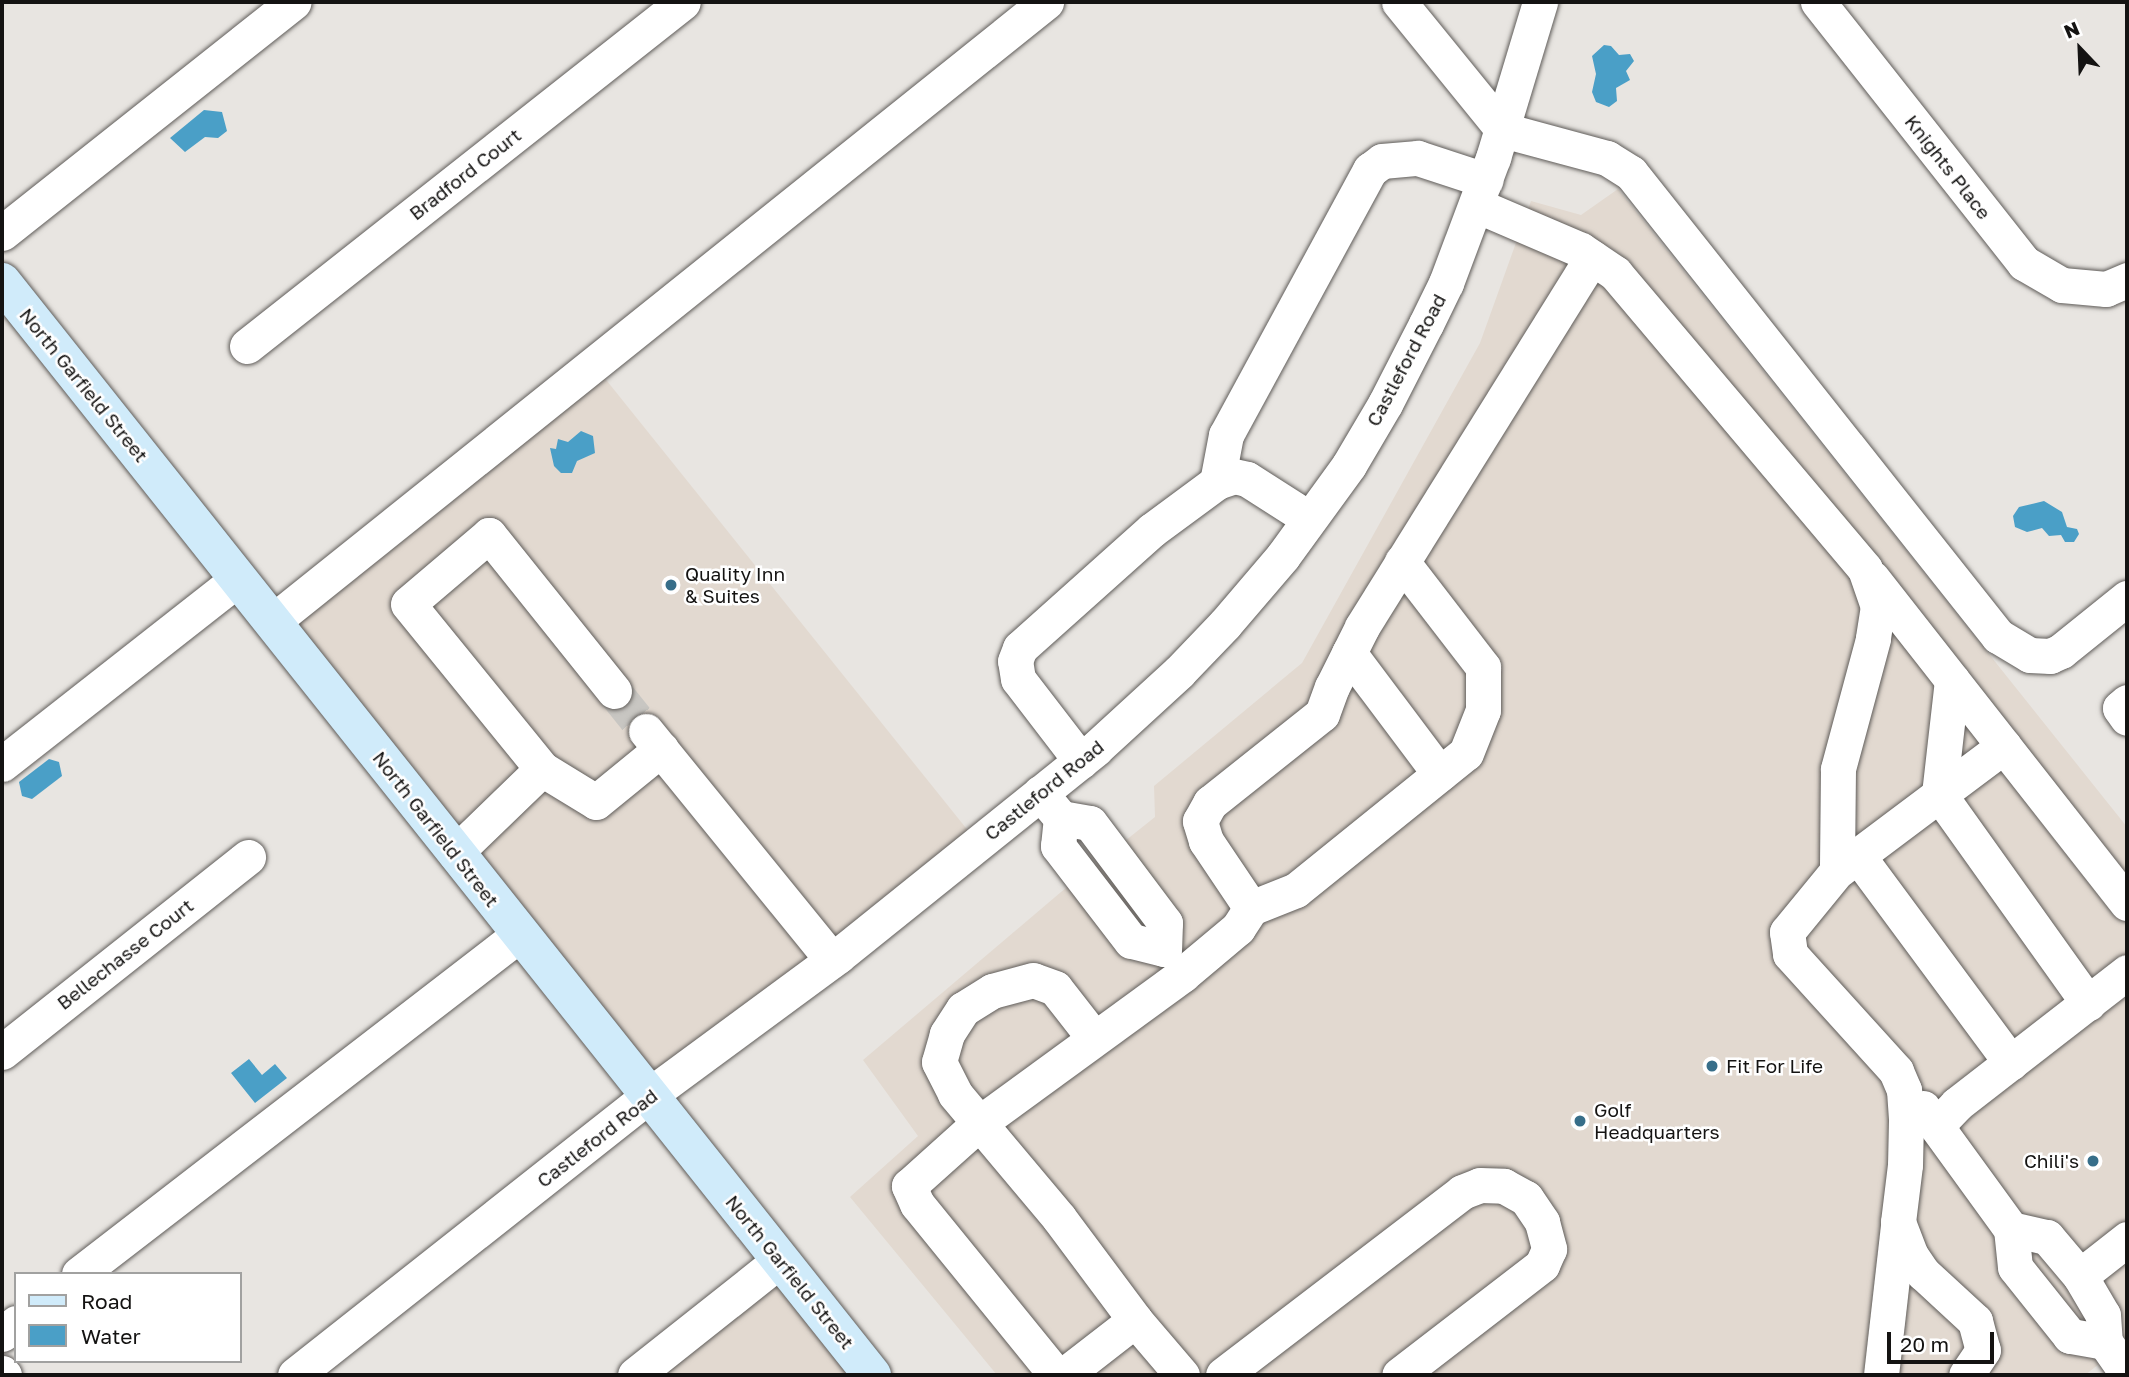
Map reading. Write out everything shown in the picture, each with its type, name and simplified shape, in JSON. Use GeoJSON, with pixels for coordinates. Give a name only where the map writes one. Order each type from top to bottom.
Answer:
{"type":"FeatureCollection","features":[{"type":"Feature","properties":{"kind":"main road","name":"North Garfield Street"},"geometry":{"type":"LineString","coordinates":[[2,282],[872,1375]]}},
{"type":"Feature","properties":{"kind":"street"},"geometry":{"type":"LineString","coordinates":[[2,233],[293,2]]}},
{"type":"Feature","properties":{"kind":"street","name":"Bradford Court"},"geometry":{"type":"LineString","coordinates":[[247,346],[683,2]]}},
{"type":"Feature","properties":{"kind":"street"},"geometry":{"type":"LineString","coordinates":[[272,622],[1046,2]]}},
{"type":"Feature","properties":{"kind":"street"},"geometry":{"type":"LineString","coordinates":[[1399,2],[1503,130],[1607,158],[1631,173],[1998,636],[2029,655],[2050,656],[2061,651],[2127,598]]}},
{"type":"Feature","properties":{"kind":"street","name":"Castleford Road"},"geometry":{"type":"LineString","coordinates":[[295,1375],[648,1096],[832,960],[1051,806],[1081,761],[1129,720],[1225,624],[1283,556],[1349,465],[1385,404],[1446,283],[1503,130],[1540,2]]}},
{"type":"Feature","properties":{"kind":"street","name":"Knights Place"},"geometry":{"type":"LineString","coordinates":[[1818,2],[2024,263],[2062,285],[2117,285]]}},
{"type":"Feature","properties":{"kind":"street"},"geometry":{"type":"LineString","coordinates":[[1217,482],[1226,435],[1370,170],[1382,161],[1418,158],[1615,273],[1865,569],[2127,903]]}},
{"type":"Feature","properties":{"kind":"street"},"geometry":{"type":"LineString","coordinates":[[1251,908],[1206,841],[1200,821],[1210,803],[1322,714],[1349,653],[1402,562],[1592,258]]}},
{"type":"Feature","properties":{"kind":"street"},"geometry":{"type":"LineString","coordinates":[[1081,761],[1018,678],[1015,661],[1020,648],[1152,530],[1217,482],[1234,476],[1247,480],[1308,518]]}},
{"type":"Feature","properties":{"kind":"street"},"geometry":{"type":"LineString","coordinates":[[614,691],[489,536],[408,604],[542,769],[596,802],[654,740],[832,960]]}},
{"type":"Feature","properties":{"kind":"street"},"geometry":{"type":"LineString","coordinates":[[1135,1320],[1068,1372],[1056,1375],[917,1204],[908,1186],[978,1124],[1094,1038],[1173,962],[1238,928],[1251,908],[1296,890],[1466,753],[1483,710],[1483,667],[1402,562]]}},
{"type":"Feature","properties":{"kind":"street"},"geometry":{"type":"LineString","coordinates":[[1865,569],[1878,606],[1873,639],[1838,769],[1847,863],[2011,1063]]}},
{"type":"Feature","properties":{"kind":"street"},"geometry":{"type":"LineString","coordinates":[[2,764],[238,579]]}},
{"type":"Feature","properties":{"kind":"street"},"geometry":{"type":"LineString","coordinates":[[1349,653],[1440,774]]}},
{"type":"Feature","properties":{"kind":"street"},"geometry":{"type":"LineString","coordinates":[[1952,680],[1939,794],[2088,1003]]}},
{"type":"Feature","properties":{"kind":"street"},"geometry":{"type":"LineString","coordinates":[[2127,702],[2120,708],[2127,718]]}},
{"type":"Feature","properties":{"kind":"street"},"geometry":{"type":"LineString","coordinates":[[2004,746],[1847,863],[1787,932],[1790,954],[1896,1071],[2011,1229],[2015,1267],[2070,1336],[2105,1342]]}},
{"type":"Feature","properties":{"kind":"street"},"geometry":{"type":"LineString","coordinates":[[455,853],[542,769]]}},
{"type":"Feature","properties":{"kind":"street"},"geometry":{"type":"LineString","coordinates":[[1051,806],[1058,846],[1131,941],[1173,962]]}},
{"type":"Feature","properties":{"kind":"street","name":"Bellechasse Court"},"geometry":{"type":"LineString","coordinates":[[2,1052],[248,857]]}},
{"type":"Feature","properties":{"kind":"street"},"geometry":{"type":"LineString","coordinates":[[82,1272],[520,934]]}},
{"type":"Feature","properties":{"kind":"street"},"geometry":{"type":"LineString","coordinates":[[1936,1126],[1957,1104],[2127,972]]}},
{"type":"Feature","properties":{"kind":"street"},"geometry":{"type":"LineString","coordinates":[[1094,1038],[1055,988],[1033,980],[992,991],[963,1009],[947,1034],[939,1062],[954,1094],[1059,1219],[1135,1320],[1182,1375]]}},
{"type":"Feature","properties":{"kind":"street"},"geometry":{"type":"LineString","coordinates":[[1881,1375],[1905,1165],[1906,1121],[1903,1090],[1896,1071]]}},
{"type":"Feature","properties":{"kind":"street"},"geometry":{"type":"LineString","coordinates":[[1223,1375],[1462,1192],[1480,1185],[1504,1185],[1526,1198],[1542,1222],[1546,1236],[1549,1249],[1542,1265],[1399,1375]]}},
{"type":"Feature","properties":{"kind":"street"},"geometry":{"type":"LineString","coordinates":[[1898,1222],[1910,1254],[1923,1273],[1975,1321],[1983,1350],[1966,1375]]}},
{"type":"Feature","properties":{"kind":"street"},"geometry":{"type":"LineString","coordinates":[[2011,1229],[2047,1237],[2080,1276],[2103,1315],[2105,1342],[2127,1373]]}},
{"type":"Feature","properties":{"kind":"street"},"geometry":{"type":"LineString","coordinates":[[2080,1276],[2127,1239]]}},
{"type":"Feature","properties":{"kind":"street"},"geometry":{"type":"LineString","coordinates":[[635,1375],[780,1260]]}},
{"type":"Feature","properties":{"kind":"shaded area"},"geometry":{"type":"Polygon","coordinates":[[[1618,189],[2127,827],[2127,1342],[2085,1375],[997,1375],[850,1197],[918,1136],[863,1060],[1061,892],[1155,817],[1154,786],[1302,663],[1480,343],[1531,201],[1581,215],[1618,189]]]}},
{"type":"Feature","properties":{"kind":"shaded area"},"geometry":{"type":"Polygon","coordinates":[[[595,366],[978,843],[654,1102],[272,621],[595,366]]]}},
{"type":"Feature","properties":{"kind":"shaded area"},"geometry":{"type":"Polygon","coordinates":[[[782,1263],[871,1375],[639,1375],[782,1263]]]}},
{"type":"Feature","properties":{"kind":"water"},"geometry":{"type":"Polygon","coordinates":[[[1604,45],[1611,46],[1619,55],[1630,54],[1634,61],[1626,71],[1630,80],[1616,88],[1617,101],[1609,107],[1596,102],[1592,92],[1596,74],[1592,56],[1604,45]]]}},
{"type":"Feature","properties":{"kind":"water"},"geometry":{"type":"Polygon","coordinates":[[[204,110],[222,112],[227,131],[218,138],[205,137],[185,152],[170,138],[204,110]]]}},
{"type":"Feature","properties":{"kind":"water"},"geometry":{"type":"Polygon","coordinates":[[[581,431],[593,436],[595,453],[577,461],[572,473],[561,473],[554,466],[550,448],[556,449],[558,439],[568,442],[581,431]]]}},
{"type":"Feature","properties":{"kind":"water"},"geometry":{"type":"Polygon","coordinates":[[[2044,501],[2062,512],[2067,527],[2077,529],[2079,534],[2074,542],[2065,542],[2061,535],[2049,536],[2042,528],[2027,532],[2015,527],[2013,516],[2019,507],[2044,501]]]}},
{"type":"Feature","properties":{"kind":"water"},"geometry":{"type":"Polygon","coordinates":[[[49,759],[59,762],[62,776],[32,799],[22,796],[19,782],[49,759]]]}},
{"type":"Feature","properties":{"kind":"water"},"geometry":{"type":"Polygon","coordinates":[[[249,1059],[262,1075],[275,1064],[287,1078],[255,1103],[231,1073],[249,1059]]]}},
{"type":"Feature","properties":{"kind":"tunnel"},"geometry":{"type":"LineString","coordinates":[[614,691],[646,731]]}},
{"type":"Feature","properties":{"kind":"place","name":"Quality Inn & Suites"},"geometry":{"type":"Point","coordinates":[671,585]}},
{"type":"Feature","properties":{"kind":"place","name":"Fit For Life"},"geometry":{"type":"Point","coordinates":[1712,1066]}},
{"type":"Feature","properties":{"kind":"place","name":"Golf Headquarters"},"geometry":{"type":"Point","coordinates":[1580,1121]}},
{"type":"Feature","properties":{"kind":"place","name":"Chili's"},"geometry":{"type":"Point","coordinates":[2093,1161]}}]}
